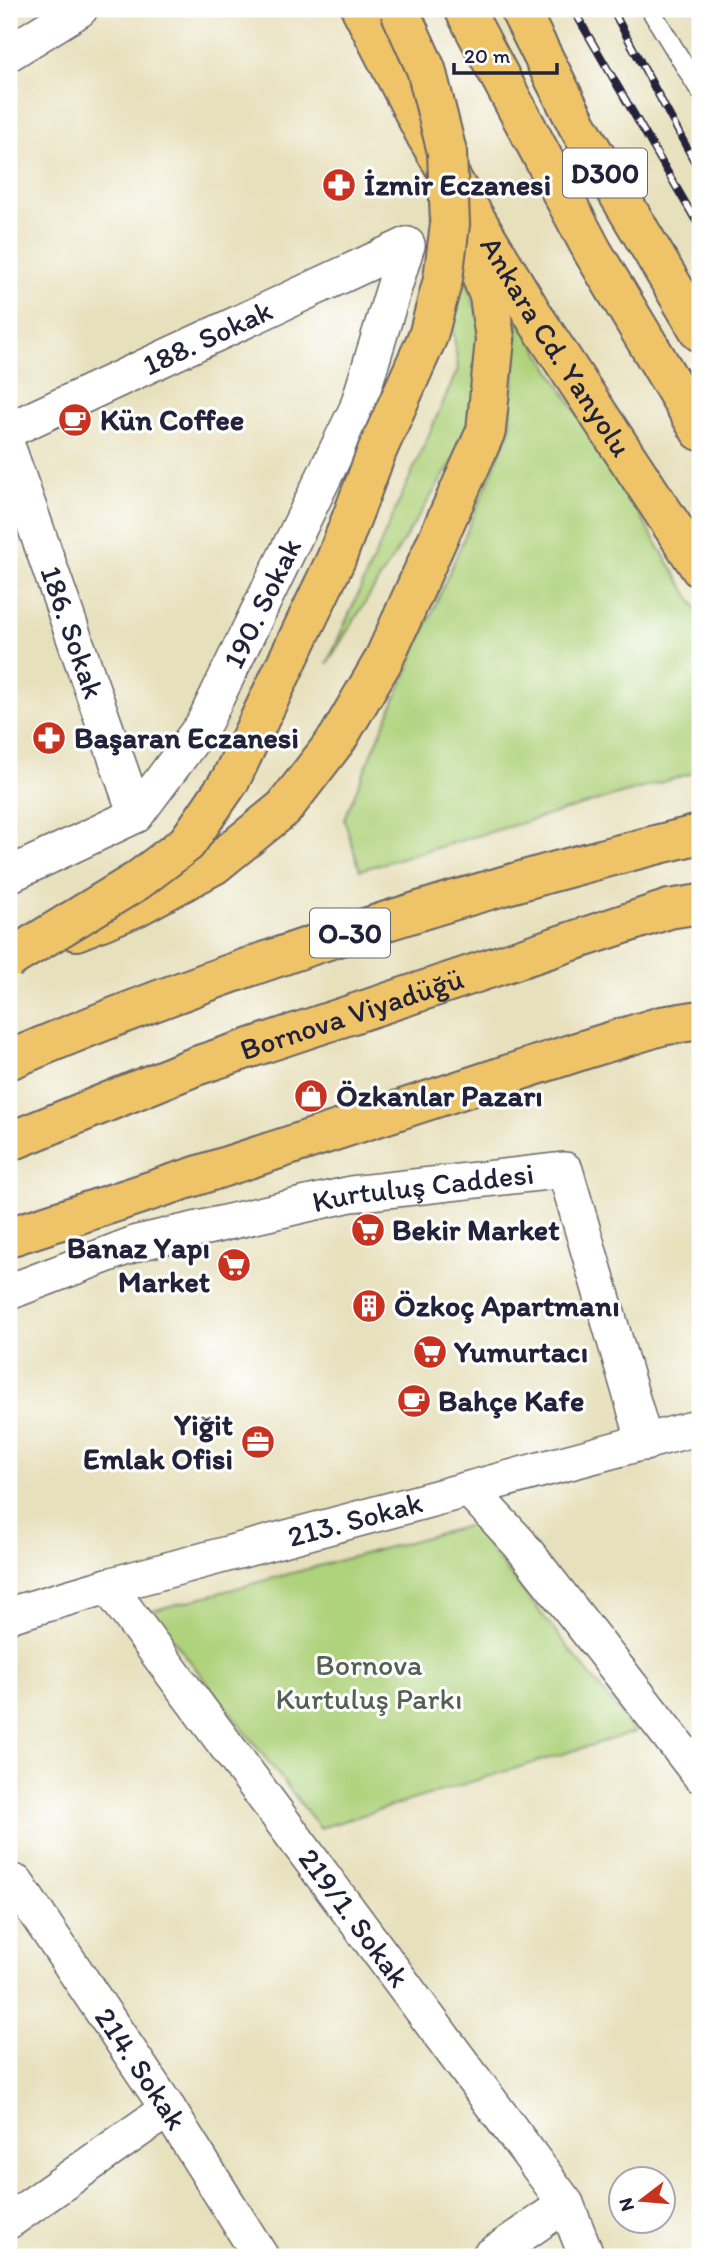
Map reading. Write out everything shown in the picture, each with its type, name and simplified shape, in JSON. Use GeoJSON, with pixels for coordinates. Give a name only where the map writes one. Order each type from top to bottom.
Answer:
{"type":"FeatureCollection","features":[{"type":"Feature","properties":{"kind":"main road","name":"Ankara Cd. Yanyolu"},"geometry":{"type":"LineString","coordinates":[[361,9],[426,136],[537,321],[700,568]]}},
{"type":"Feature","properties":{"kind":"main road"},"geometry":{"type":"LineString","coordinates":[[9,959],[137,881],[187,843],[231,779],[336,559],[377,451],[428,336],[443,279],[450,224],[447,152],[426,69],[399,9]]}},
{"type":"Feature","properties":{"kind":"main road","name":"D300"},"geometry":{"type":"LineString","coordinates":[[464,9],[593,252],[700,431]]}},
{"type":"Feature","properties":{"kind":"main road","name":"D300"},"geometry":{"type":"LineString","coordinates":[[519,9],[578,126],[700,331]]}},
{"type":"Feature","properties":{"kind":"main road"},"geometry":{"type":"LineString","coordinates":[[9,959],[136,907],[214,865],[284,808],[338,738],[383,661],[486,432],[495,339],[489,296],[426,136]]}},
{"type":"Feature","properties":{"kind":"main road","name":"O-30"},"geometry":{"type":"LineString","coordinates":[[9,1060],[226,973],[555,870],[700,834]]}},
{"type":"Feature","properties":{"kind":"main road","name":"Bornova Viyadüğü"},"geometry":{"type":"LineString","coordinates":[[9,1142],[222,1057],[669,909],[700,904]]}},
{"type":"Feature","properties":{"kind":"main road"},"geometry":{"type":"LineString","coordinates":[[9,1237],[609,1042],[661,1026],[700,1020]]}},
{"type":"Feature","properties":{"kind":"street"},"geometry":{"type":"LineString","coordinates":[[9,53],[80,9]]}},
{"type":"Feature","properties":{"kind":"street","name":"188. Sokak"},"geometry":{"type":"LineString","coordinates":[[9,429],[407,245]]}},
{"type":"Feature","properties":{"kind":"street","name":"190. Sokak"},"geometry":{"type":"LineString","coordinates":[[9,875],[136,815],[203,725],[357,409],[407,245]]}},
{"type":"Feature","properties":{"kind":"street","name":"186. Sokak"},"geometry":{"type":"LineString","coordinates":[[9,451],[136,815]]}},
{"type":"Feature","properties":{"kind":"street","name":"Kurtuluş Caddesi"},"geometry":{"type":"LineString","coordinates":[[9,1292],[137,1243],[351,1194],[565,1170],[645,1443]]}},
{"type":"Feature","properties":{"kind":"street","name":"213. Sokak"},"geometry":{"type":"LineString","coordinates":[[9,1615],[700,1427]]}},
{"type":"Feature","properties":{"kind":"street"},"geometry":{"type":"LineString","coordinates":[[471,1490],[519,1543],[700,1775]]}},
{"type":"Feature","properties":{"kind":"street","name":"219/1. Sokak"},"geometry":{"type":"LineString","coordinates":[[108,1586],[566,2204],[587,2257]]}},
{"type":"Feature","properties":{"kind":"street","name":"214. Sokak"},"geometry":{"type":"LineString","coordinates":[[13,1886],[168,2109],[261,2257]]}},
{"type":"Feature","properties":{"kind":"street"},"geometry":{"type":"LineString","coordinates":[[9,2221],[168,2109]]}},
{"type":"Feature","properties":{"kind":"street"},"geometry":{"type":"LineString","coordinates":[[489,2257],[566,2204]]}},
{"type":"Feature","properties":{"kind":"lane"},"geometry":{"type":"LineString","coordinates":[[650,9],[700,90]]}},
{"type":"Feature","properties":{"kind":"green space"},"geometry":{"type":"Polygon","coordinates":[[[463,268],[483,333],[477,422],[327,664],[458,369],[450,304],[463,268]]]}},
{"type":"Feature","properties":{"kind":"green space"},"geometry":{"type":"Polygon","coordinates":[[[518,317],[700,614],[700,771],[360,870],[344,819],[510,430],[518,317]]]}},
{"type":"Feature","properties":{"kind":"green space","name":"Bornova Kurtuluş Parkı"},"geometry":{"type":"Polygon","coordinates":[[[471,1525],[635,1732],[320,1828],[151,1611],[471,1525]]]}},
{"type":"Feature","properties":{"kind":"railway"},"geometry":{"type":"LineString","coordinates":[[573,9],[700,228]]}},
{"type":"Feature","properties":{"kind":"railway"},"geometry":{"type":"LineString","coordinates":[[612,9],[700,172]]}},
{"type":"Feature","properties":{"kind":"place","name":"İzmir Eczanesi"},"geometry":{"type":"Point","coordinates":[339,185]}},
{"type":"Feature","properties":{"kind":"place","name":"Kün Coffee"},"geometry":{"type":"Point","coordinates":[75,420]}},
{"type":"Feature","properties":{"kind":"place","name":"Başaran Eczanesi"},"geometry":{"type":"Point","coordinates":[49,738]}},
{"type":"Feature","properties":{"kind":"place","name":"Özkanlar Pazarı"},"geometry":{"type":"Point","coordinates":[311,1096]}},
{"type":"Feature","properties":{"kind":"place","name":"Bekir Market"},"geometry":{"type":"Point","coordinates":[368,1230]}},
{"type":"Feature","properties":{"kind":"place","name":"Banaz Yapı Market"},"geometry":{"type":"Point","coordinates":[234,1265]}},
{"type":"Feature","properties":{"kind":"place","name":"Özkoç Apartmanı"},"geometry":{"type":"Point","coordinates":[369,1306]}},
{"type":"Feature","properties":{"kind":"place","name":"Yumurtacı"},"geometry":{"type":"Point","coordinates":[430,1352]}},
{"type":"Feature","properties":{"kind":"place","name":"Bahçe Kafe"},"geometry":{"type":"Point","coordinates":[414,1401]}},
{"type":"Feature","properties":{"kind":"place","name":"Yiğit Emlak Ofisi"},"geometry":{"type":"Point","coordinates":[258,1442]}}]}
